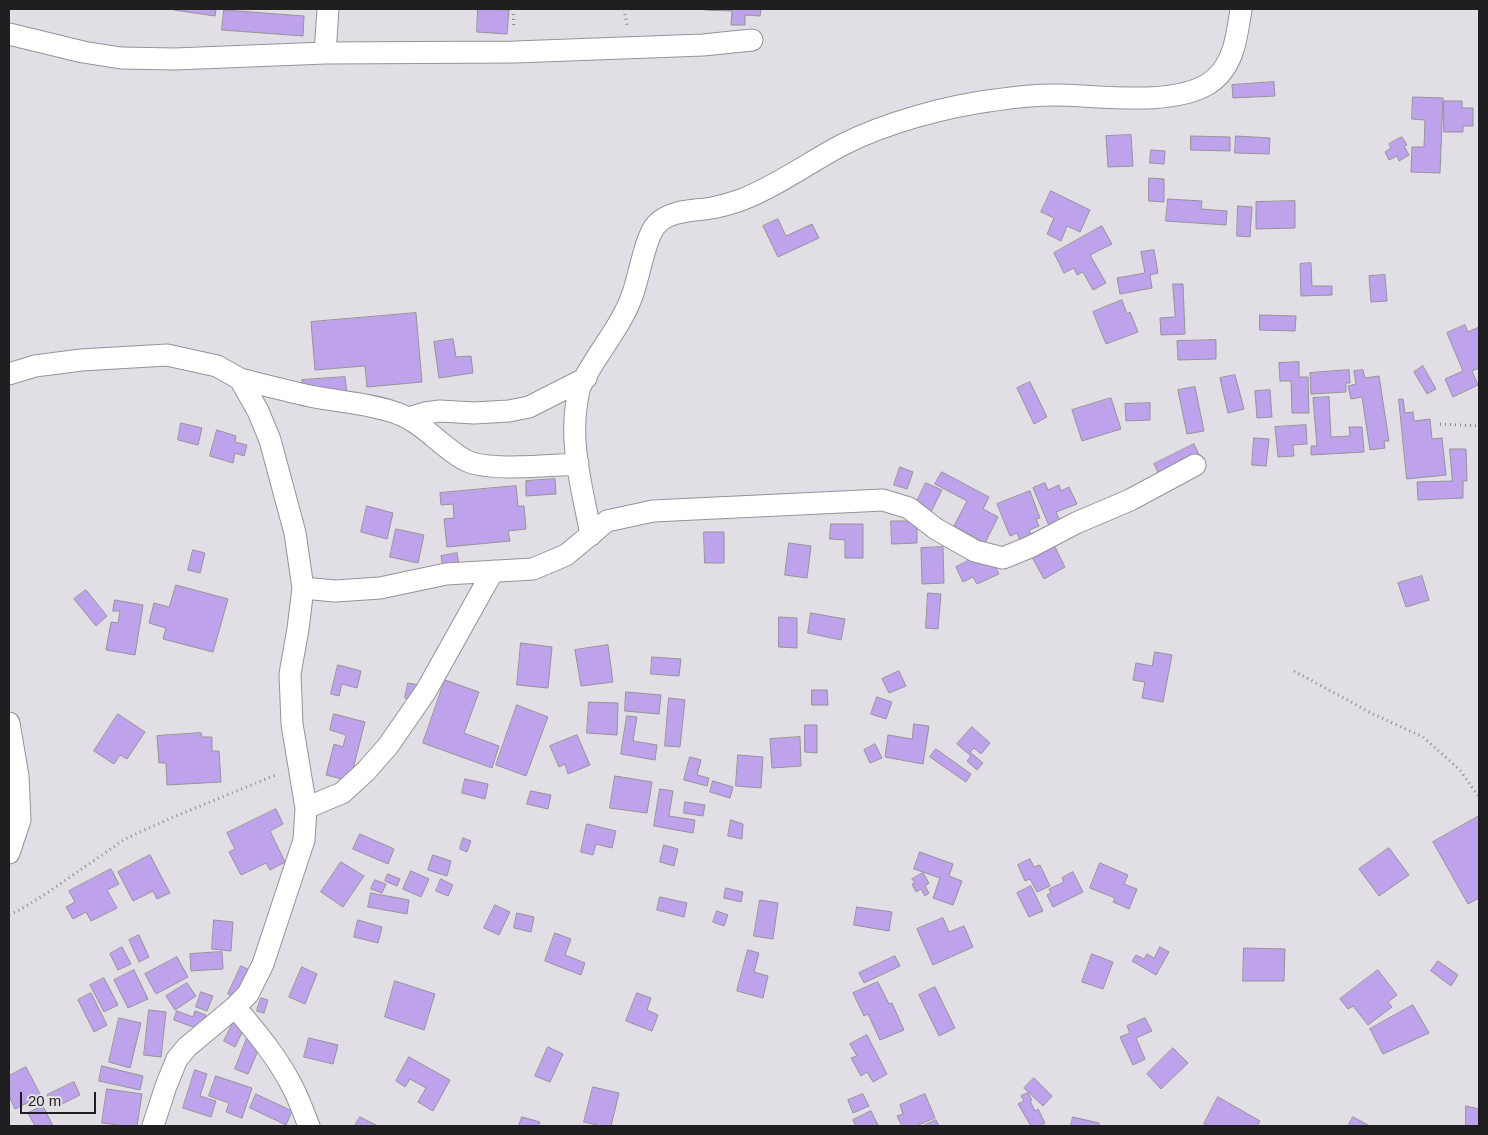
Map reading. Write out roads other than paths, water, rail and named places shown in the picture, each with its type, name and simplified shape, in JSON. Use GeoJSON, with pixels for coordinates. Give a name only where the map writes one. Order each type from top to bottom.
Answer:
{"type":"FeatureCollection","features":[{"type":"Feature","properties":{"kind":"street"},"geometry":{"type":"LineString","coordinates":[[326,53],[328,9]]}},
{"type":"Feature","properties":{"kind":"street"},"geometry":{"type":"LineString","coordinates":[[590,535],[575,447],[574,415],[579,388],[615,331],[632,297],[648,238],[654,226],[664,218],[684,212],[714,208],[760,192],[842,145],[872,131],[907,119],[994,100],[1053,95],[1119,98],[1166,96],[1191,92],[1210,83],[1225,68],[1236,42],[1241,9]]}},
{"type":"Feature","properties":{"kind":"street"},"geometry":{"type":"LineString","coordinates":[[9,34],[83,52],[121,58],[175,59],[326,53],[515,52],[703,45],[752,40]]}},
{"type":"Feature","properties":{"kind":"street"},"geometry":{"type":"LineString","coordinates":[[9,374],[34,366],[81,360],[167,355],[217,366],[240,379],[311,396],[385,409],[408,418],[464,460],[475,464],[502,467],[578,464]]}},
{"type":"Feature","properties":{"kind":"street"},"geometry":{"type":"LineString","coordinates":[[408,418],[440,411],[474,413],[509,411],[529,407],[586,378]]}},
{"type":"Feature","properties":{"kind":"street"},"geometry":{"type":"LineString","coordinates":[[154,1126],[166,1086],[177,1059],[187,1047],[248,994],[263,964],[304,840],[306,808],[292,724],[290,674],[303,588],[295,533],[270,440],[258,411],[240,379]]}},
{"type":"Feature","properties":{"kind":"street"},"geometry":{"type":"LineString","coordinates":[[303,588],[335,592],[380,588],[446,574],[533,569],[566,555],[607,521],[654,511],[883,500],[909,508],[936,529],[975,551],[1002,558],[1030,547],[1076,523],[1130,500],[1195,465]]}},
{"type":"Feature","properties":{"kind":"street"},"geometry":{"type":"LineString","coordinates":[[306,808],[342,794],[388,746],[426,691],[493,571]]}},
{"type":"Feature","properties":{"kind":"street"},"geometry":{"type":"LineString","coordinates":[[9,723],[18,776],[20,820],[9,853]]}},
{"type":"Feature","properties":{"kind":"street"},"geometry":{"type":"LineString","coordinates":[[235,1007],[263,1040],[286,1074],[296,1092],[309,1126]]}}]}
